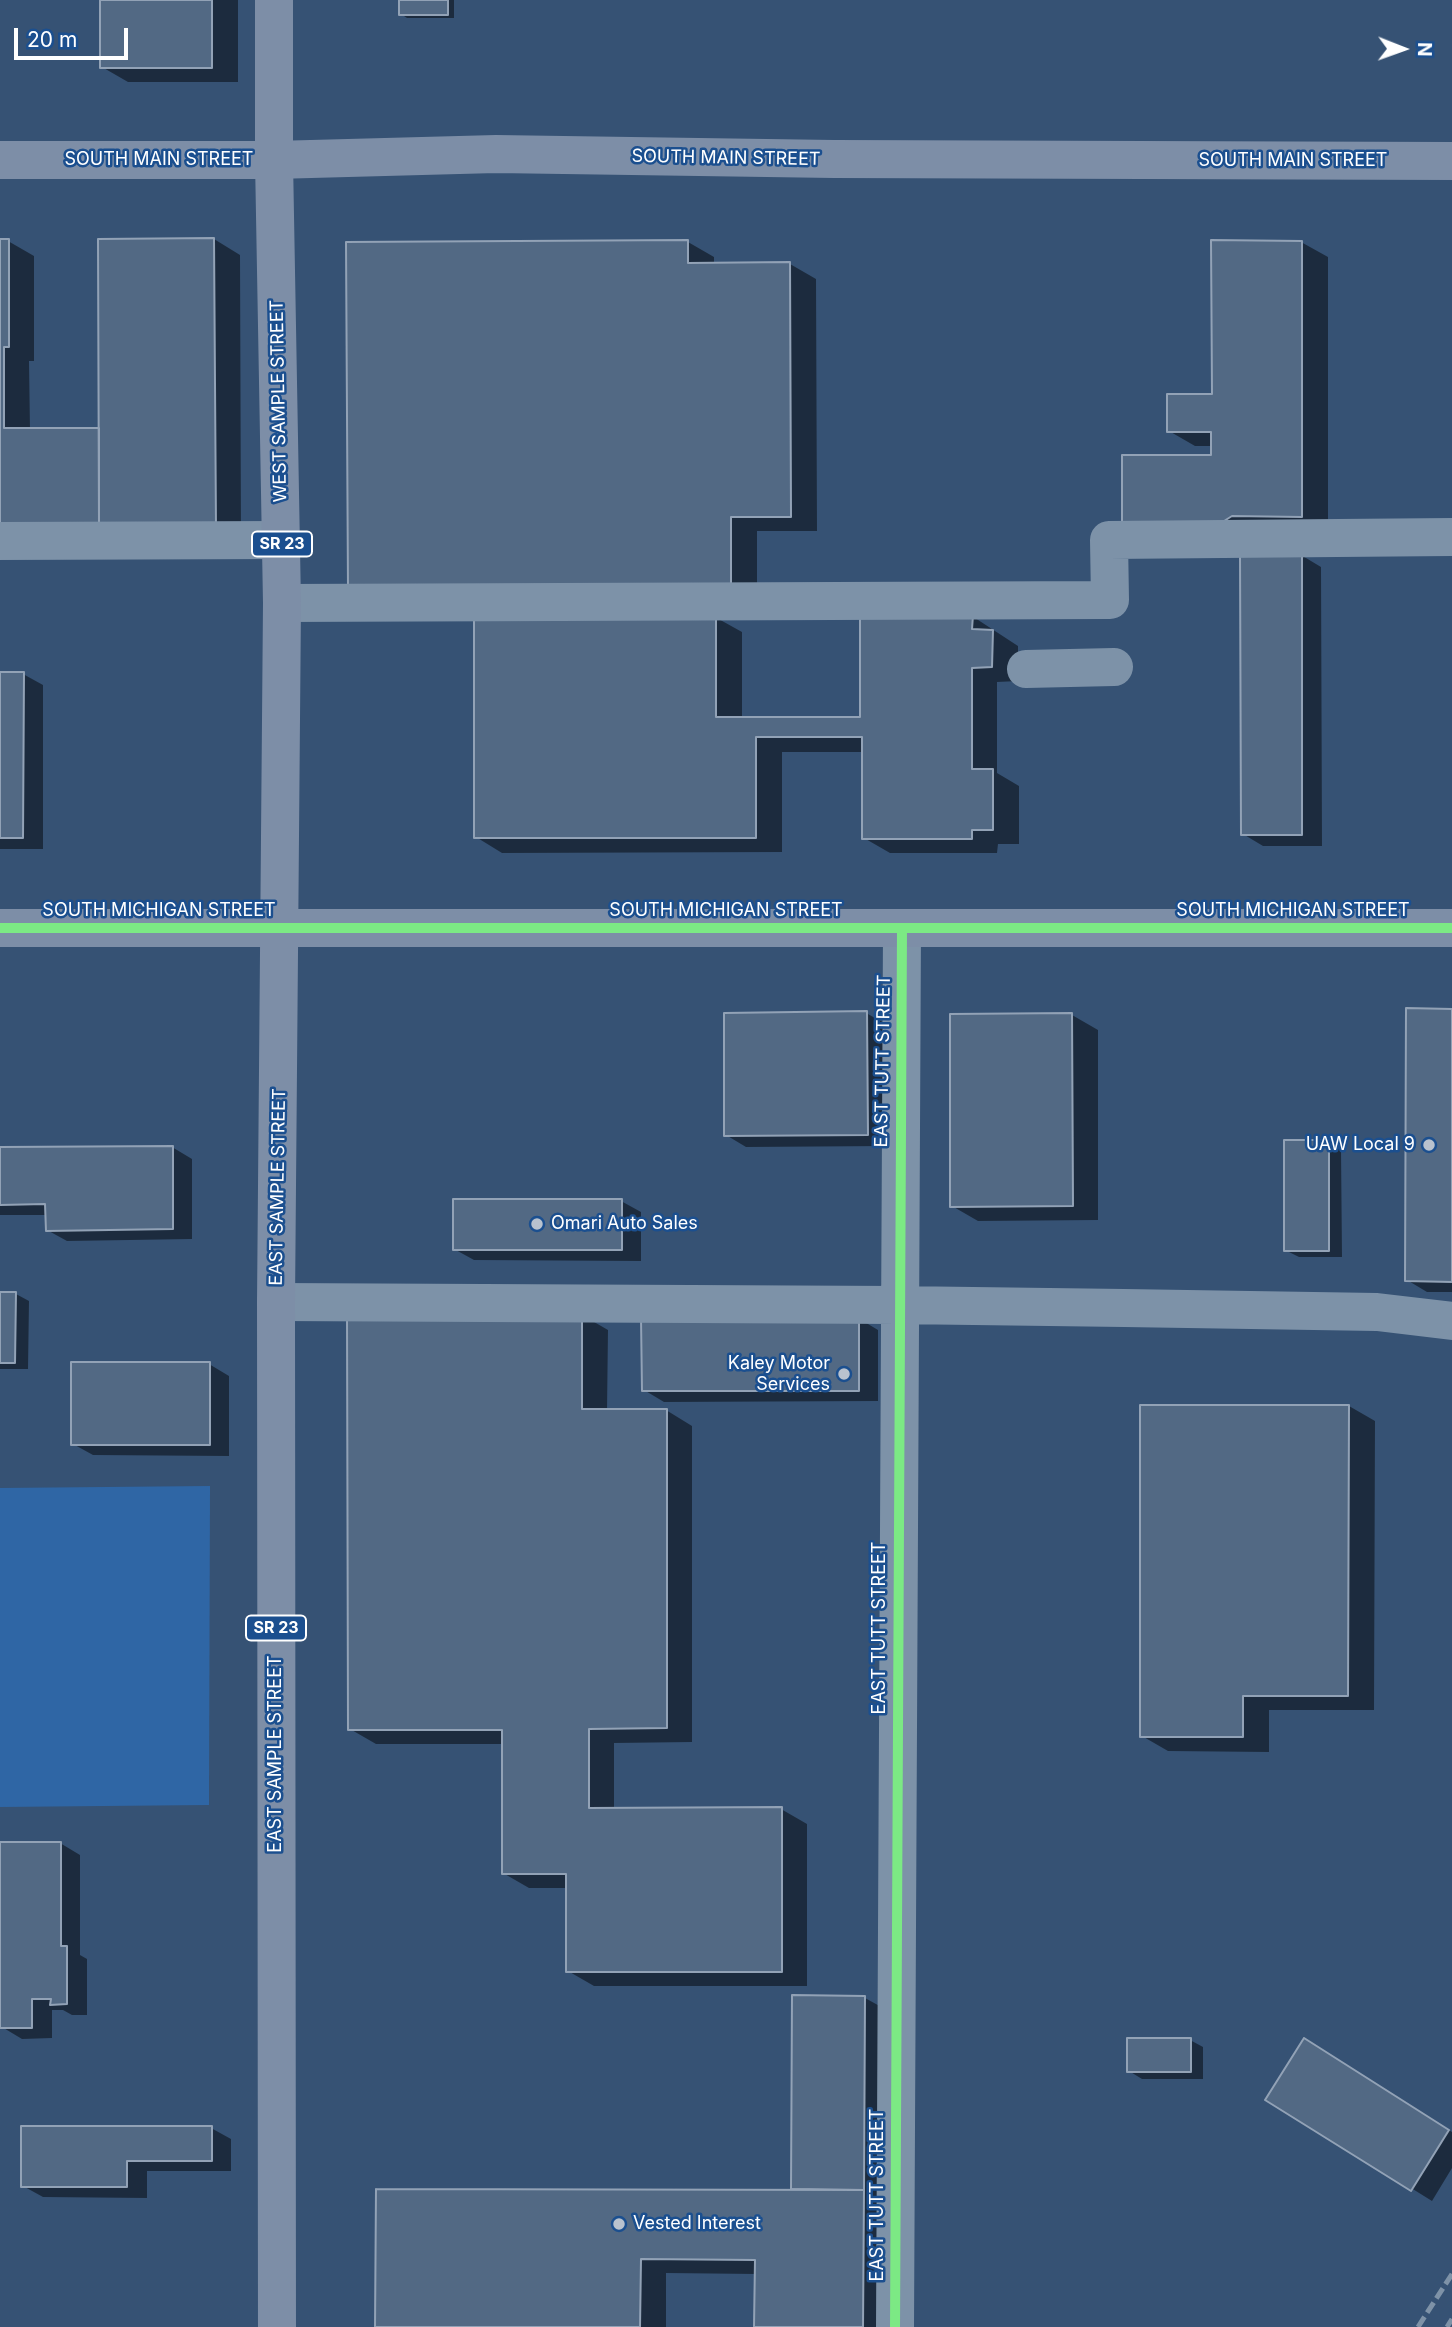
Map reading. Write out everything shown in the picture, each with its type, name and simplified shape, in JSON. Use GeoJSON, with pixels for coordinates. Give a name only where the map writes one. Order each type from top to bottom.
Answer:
{"type":"FeatureCollection","features":[{"type":"Feature","properties":{"kind":"main road","name":"WEST SAMPLE STREET"},"geometry":{"type":"LineString","coordinates":[[274,0],[274,160],[282,540],[281,928]]}},
{"type":"Feature","properties":{"kind":"main road","name":"SOUTH MAIN STREET"},"geometry":{"type":"LineString","coordinates":[[0,160],[274,160],[496,154],[834,159],[1452,161]]}},
{"type":"Feature","properties":{"kind":"main road","name":"SOUTH MICHIGAN STREET"},"geometry":{"type":"LineString","coordinates":[[0,928],[1452,928]]}},
{"type":"Feature","properties":{"kind":"main road","name":"EAST SAMPLE STREET"},"geometry":{"type":"LineString","coordinates":[[277,2327],[276,1302],[281,928]]}},
{"type":"Feature","properties":{"kind":"street"},"geometry":{"type":"LineString","coordinates":[[282,603],[1110,600],[1110,540],[1452,537]]}},
{"type":"Feature","properties":{"kind":"street"},"geometry":{"type":"LineString","coordinates":[[0,541],[282,540]]}},
{"type":"Feature","properties":{"kind":"street"},"geometry":{"type":"LineString","coordinates":[[1026,669],[1114,667]]}},
{"type":"Feature","properties":{"kind":"street","name":"EAST TUTT STREET"},"geometry":{"type":"LineString","coordinates":[[895,2327],[898,1304],[902,929]]}},
{"type":"Feature","properties":{"kind":"street"},"geometry":{"type":"LineString","coordinates":[[276,1302],[898,1304],[1377,1312],[1452,1321]]}},
{"type":"Feature","properties":{"kind":"shaded area"},"geometry":{"type":"Polygon","coordinates":[[[210,1486],[209,1805],[0,1807],[0,1488],[210,1486]]]}},
{"type":"Feature","properties":{"kind":"building"},"geometry":{"type":"Polygon","coordinates":[[[100,0],[212,0],[212,68],[100,68],[100,0]]]}},
{"type":"Feature","properties":{"kind":"building"},"geometry":{"type":"Polygon","coordinates":[[[399,0],[448,0],[448,15],[399,15],[399,0]]]}},
{"type":"Feature","properties":{"kind":"building"},"geometry":{"type":"Polygon","coordinates":[[[214,238],[216,528],[99,528],[98,239],[214,238]]]}},
{"type":"Feature","properties":{"kind":"building"},"geometry":{"type":"Polygon","coordinates":[[[0,239],[9,239],[9,347],[4,347],[4,428],[99,428],[99,528],[0,528],[0,239]]]}},
{"type":"Feature","properties":{"kind":"building"},"geometry":{"type":"Polygon","coordinates":[[[688,240],[688,263],[790,262],[791,517],[731,517],[731,588],[348,589],[346,242],[688,240]]]}},
{"type":"Feature","properties":{"kind":"building"},"geometry":{"type":"Polygon","coordinates":[[[1211,240],[1302,241],[1302,517],[1232,516],[1213,528],[1122,529],[1122,455],[1211,455],[1211,432],[1167,432],[1167,394],[1212,394],[1211,240]]]}},
{"type":"Feature","properties":{"kind":"building"},"geometry":{"type":"Polygon","coordinates":[[[1240,554],[1302,554],[1302,835],[1241,835],[1240,554]]]}},
{"type":"Feature","properties":{"kind":"building"},"geometry":{"type":"Polygon","coordinates":[[[716,615],[716,717],[860,717],[860,615],[973,615],[972,629],[993,630],[992,667],[972,668],[972,769],[993,769],[993,830],[972,830],[972,839],[862,839],[862,737],[756,737],[756,838],[474,838],[474,616],[716,615]]]}},
{"type":"Feature","properties":{"kind":"building"},"geometry":{"type":"Polygon","coordinates":[[[0,672],[24,672],[23,838],[0,838],[0,672]]]}},
{"type":"Feature","properties":{"kind":"building","name":"UAW Local 9"},"geometry":{"type":"Polygon","coordinates":[[[1406,1008],[1452,1009],[1452,1282],[1405,1281],[1406,1008]]]}},
{"type":"Feature","properties":{"kind":"building"},"geometry":{"type":"Polygon","coordinates":[[[867,1011],[868,1135],[724,1136],[724,1013],[867,1011]]]}},
{"type":"Feature","properties":{"kind":"building"},"geometry":{"type":"Polygon","coordinates":[[[1072,1013],[1073,1206],[950,1207],[950,1014],[1072,1013]]]}},
{"type":"Feature","properties":{"kind":"building"},"geometry":{"type":"Polygon","coordinates":[[[1284,1140],[1329,1140],[1329,1251],[1284,1251],[1284,1140]]]}},
{"type":"Feature","properties":{"kind":"building"},"geometry":{"type":"Polygon","coordinates":[[[173,1146],[173,1229],[46,1231],[45,1204],[0,1205],[0,1147],[173,1146]]]}},
{"type":"Feature","properties":{"kind":"building","name":"Omari Auto Sales"},"geometry":{"type":"Polygon","coordinates":[[[453,1199],[622,1199],[622,1250],[453,1250],[453,1199]]]}},
{"type":"Feature","properties":{"kind":"building"},"geometry":{"type":"Polygon","coordinates":[[[0,1292],[16,1292],[15,1363],[0,1363],[0,1292]]]}},
{"type":"Feature","properties":{"kind":"building"},"geometry":{"type":"Polygon","coordinates":[[[347,1313],[582,1313],[582,1409],[667,1409],[667,1728],[589,1729],[589,1808],[782,1807],[782,1972],[566,1972],[566,1874],[502,1874],[502,1730],[348,1730],[347,1313]]]}},
{"type":"Feature","properties":{"kind":"building"},"geometry":{"type":"Polygon","coordinates":[[[859,1317],[859,1391],[642,1391],[641,1318],[859,1317]]]}},
{"type":"Feature","properties":{"kind":"building"},"geometry":{"type":"Polygon","coordinates":[[[71,1362],[210,1362],[210,1445],[71,1445],[71,1362]]]}},
{"type":"Feature","properties":{"kind":"building"},"geometry":{"type":"Polygon","coordinates":[[[1140,1405],[1349,1405],[1348,1696],[1243,1696],[1243,1737],[1140,1737],[1140,1405]]]}},
{"type":"Feature","properties":{"kind":"building"},"geometry":{"type":"Polygon","coordinates":[[[0,1842],[61,1842],[61,1946],[67,1946],[67,2004],[50,2005],[51,1999],[32,1999],[32,2028],[0,2028],[0,1842]]]}},
{"type":"Feature","properties":{"kind":"building"},"geometry":{"type":"Polygon","coordinates":[[[792,1995],[865,1996],[864,2190],[791,2189],[792,1995]]]}},
{"type":"Feature","properties":{"kind":"building"},"geometry":{"type":"Polygon","coordinates":[[[1127,2038],[1191,2038],[1191,2072],[1127,2072],[1127,2038]]]}},
{"type":"Feature","properties":{"kind":"building"},"geometry":{"type":"Polygon","coordinates":[[[1304,2038],[1449,2130],[1411,2191],[1265,2100],[1304,2038]]]}},
{"type":"Feature","properties":{"kind":"building"},"geometry":{"type":"Polygon","coordinates":[[[21,2126],[212,2126],[212,2161],[127,2161],[127,2187],[21,2187],[21,2126]]]}},
{"type":"Feature","properties":{"kind":"building","name":"Vested Interest"},"geometry":{"type":"Polygon","coordinates":[[[376,2189],[864,2190],[863,2327],[754,2327],[755,2260],[641,2259],[640,2327],[375,2327],[376,2189]]]}},
{"type":"Feature","properties":{"kind":"railway"},"geometry":{"type":"LineString","coordinates":[[1418,2327],[1452,2274]]}},
{"type":"Feature","properties":{"kind":"railway"},"geometry":{"type":"LineString","coordinates":[[1447,2327],[1452,2319]]}},
{"type":"Feature","properties":{"kind":"cycle path"},"geometry":{"type":"LineString","coordinates":[[0,928],[1452,928]]}},
{"type":"Feature","properties":{"kind":"cycle path"},"geometry":{"type":"LineString","coordinates":[[895,2327],[902,929]]}},
{"type":"Feature","properties":{"kind":"place","name":"UAW Local 9"},"geometry":{"type":"Point","coordinates":[1429,1145]}},
{"type":"Feature","properties":{"kind":"place","name":"Omari Auto Sales"},"geometry":{"type":"Point","coordinates":[537,1224]}},
{"type":"Feature","properties":{"kind":"place","name":"Kaley Motor Services"},"geometry":{"type":"Point","coordinates":[844,1374]}},
{"type":"Feature","properties":{"kind":"place","name":"Vested Interest"},"geometry":{"type":"Point","coordinates":[619,2224]}}]}
